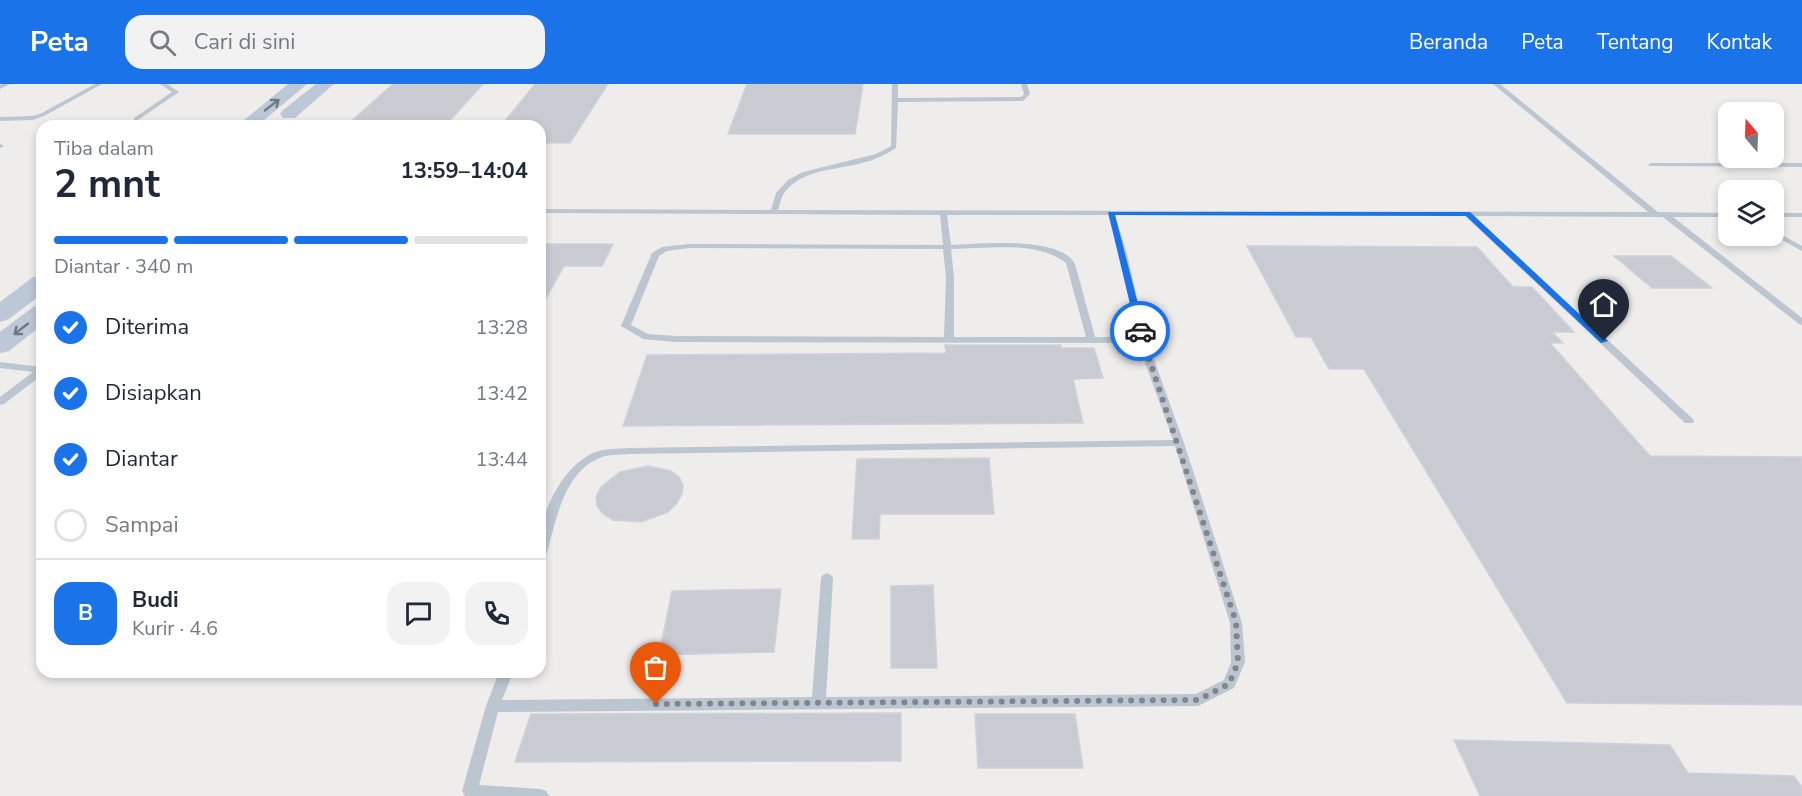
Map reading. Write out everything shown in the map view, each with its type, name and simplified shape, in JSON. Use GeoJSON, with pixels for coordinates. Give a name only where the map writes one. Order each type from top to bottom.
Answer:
{"type":"FeatureCollection","features":[{"type":"Feature","properties":{"kind":"street"},"geometry":{"type":"LineString","coordinates":[[254,120],[299,84]]}},
{"type":"Feature","properties":{"kind":"street"},"geometry":{"type":"LineString","coordinates":[[282,120],[326,84]]}},
{"type":"Feature","properties":{"kind":"street"},"geometry":{"type":"LineString","coordinates":[[0,314],[36,287]]}},
{"type":"Feature","properties":{"kind":"street"},"geometry":{"type":"LineString","coordinates":[[0,345],[36,317]]}},
{"type":"Feature","properties":{"kind":"lane"},"geometry":{"type":"LineString","coordinates":[[0,87],[7,84]]}},
{"type":"Feature","properties":{"kind":"lane"},"geometry":{"type":"LineString","coordinates":[[0,119],[33,118],[42,115],[99,84]]}},
{"type":"Feature","properties":{"kind":"lane"},"geometry":{"type":"LineString","coordinates":[[135,118],[176,92],[163,84]]}},
{"type":"Feature","properties":{"kind":"lane"},"geometry":{"type":"LineString","coordinates":[[774,211],[779,190],[797,177],[873,159],[884,155],[894,147],[895,84]]}},
{"type":"Feature","properties":{"kind":"lane"},"geometry":{"type":"LineString","coordinates":[[894,100],[1023,99],[1027,94],[1024,84]]}},
{"type":"Feature","properties":{"kind":"lane"},"geometry":{"type":"LineString","coordinates":[[1496,84],[1660,214],[1802,322]]}},
{"type":"Feature","properties":{"kind":"lane"},"geometry":{"type":"LineString","coordinates":[[1650,165],[1802,165]]}},
{"type":"Feature","properties":{"kind":"lane"},"geometry":{"type":"LineString","coordinates":[[546,211],[1718,214]]}},
{"type":"Feature","properties":{"kind":"lane"},"geometry":{"type":"LineString","coordinates":[[943,212],[950,277],[949,339]]}},
{"type":"Feature","properties":{"kind":"lane"},"geometry":{"type":"LineString","coordinates":[[493,706],[1198,700],[1229,684],[1238,662],[1236,622],[1179,444],[1142,340],[1135,300],[1111,213]]}},
{"type":"Feature","properties":{"kind":"lane"},"geometry":{"type":"LineString","coordinates":[[1467,213],[1689,421]]}},
{"type":"Feature","properties":{"kind":"lane"},"geometry":{"type":"LineString","coordinates":[[1784,215],[1802,215]]}},
{"type":"Feature","properties":{"kind":"lane"},"geometry":{"type":"LineString","coordinates":[[1784,238],[1802,249]]}},
{"type":"Feature","properties":{"kind":"lane"},"geometry":{"type":"LineString","coordinates":[[1092,339],[1070,262],[1063,254],[1044,248],[689,246],[665,249],[655,255],[626,326],[646,337],[676,339],[1142,340]]}},
{"type":"Feature","properties":{"kind":"lane"},"geometry":{"type":"LineString","coordinates":[[0,365],[36,369]]}},
{"type":"Feature","properties":{"kind":"lane"},"geometry":{"type":"LineString","coordinates":[[0,402],[36,375]]}},
{"type":"Feature","properties":{"kind":"lane"},"geometry":{"type":"LineString","coordinates":[[546,538],[565,483],[578,466],[599,455],[630,451],[1179,444]]}},
{"type":"Feature","properties":{"kind":"lane"},"geometry":{"type":"LineString","coordinates":[[819,702],[827,578]]}},
{"type":"Feature","properties":{"kind":"lane"},"geometry":{"type":"LineString","coordinates":[[504,678],[493,706],[470,791],[541,796]]}},
{"type":"Feature","properties":{"kind":"building"},"geometry":{"type":"Polygon","coordinates":[[[393,84],[483,84],[450,120],[353,120],[393,84]]]}},
{"type":"Feature","properties":{"kind":"building"},"geometry":{"type":"Polygon","coordinates":[[[535,84],[608,84],[570,143],[546,143],[546,120],[506,120],[535,84]]]}},
{"type":"Feature","properties":{"kind":"building"},"geometry":{"type":"Polygon","coordinates":[[[747,84],[863,84],[855,134],[728,134],[747,84]]]}},
{"type":"Feature","properties":{"kind":"building"},"geometry":{"type":"Polygon","coordinates":[[[546,244],[613,244],[602,266],[564,266],[546,298],[546,244]]]}},
{"type":"Feature","properties":{"kind":"building"},"geometry":{"type":"Polygon","coordinates":[[[1247,246],[1477,247],[1513,287],[1532,287],[1574,332],[1552,332],[1563,343],[1550,343],[1650,456],[1802,457],[1802,705],[1567,703],[1364,369],[1329,369],[1311,337],[1296,337],[1247,246]]]}},
{"type":"Feature","properties":{"kind":"building"},"geometry":{"type":"Polygon","coordinates":[[[1614,256],[1671,256],[1712,288],[1652,288],[1614,256]]]}},
{"type":"Feature","properties":{"kind":"building"},"geometry":{"type":"Polygon","coordinates":[[[945,345],[1061,345],[1061,348],[1094,348],[1103,378],[1073,379],[1083,423],[623,426],[647,355],[946,353],[945,345]]]}},
{"type":"Feature","properties":{"kind":"building"},"geometry":{"type":"Polygon","coordinates":[[[989,458],[994,514],[880,514],[879,539],[852,539],[857,459],[989,458]]]}},
{"type":"Feature","properties":{"kind":"building"},"geometry":{"type":"Polygon","coordinates":[[[648,466],[671,471],[679,477],[683,485],[682,494],[677,503],[668,512],[641,522],[613,520],[603,514],[597,506],[596,497],[601,487],[620,472],[648,466]]]}},
{"type":"Feature","properties":{"kind":"building"},"geometry":{"type":"Polygon","coordinates":[[[933,585],[937,668],[891,668],[891,586],[933,585]]]}},
{"type":"Feature","properties":{"kind":"building"},"geometry":{"type":"Polygon","coordinates":[[[781,589],[774,652],[659,655],[672,591],[781,589]]]}},
{"type":"Feature","properties":{"kind":"building"},"geometry":{"type":"Polygon","coordinates":[[[901,713],[901,761],[515,762],[531,714],[901,713]]]}},
{"type":"Feature","properties":{"kind":"building"},"geometry":{"type":"Polygon","coordinates":[[[975,714],[1075,714],[1083,768],[978,768],[975,714]]]}},
{"type":"Feature","properties":{"kind":"building"},"geometry":{"type":"Polygon","coordinates":[[[1454,740],[1670,745],[1688,773],[1794,776],[1802,787],[1802,796],[1480,796],[1454,740]]]}},
{"type":"Feature","properties":{"kind":"way so far"},"geometry":{"type":"LineString","coordinates":[[656,704],[1198,700],[1229,684],[1238,662],[1236,622],[1140,331]]}},
{"type":"Feature","properties":{"kind":"route"},"geometry":{"type":"LineString","coordinates":[[1140,331],[1135,300],[1111,213],[1467,213],[1604,341]]}}]}
